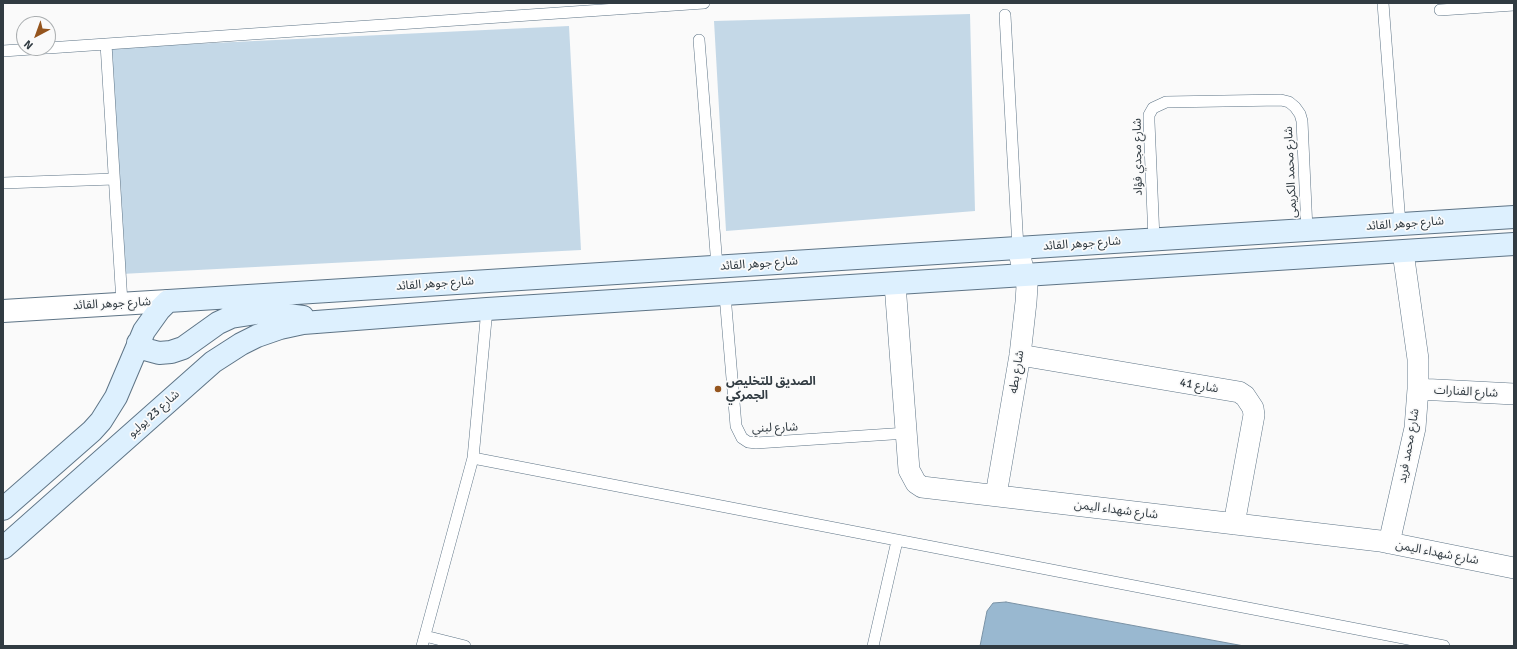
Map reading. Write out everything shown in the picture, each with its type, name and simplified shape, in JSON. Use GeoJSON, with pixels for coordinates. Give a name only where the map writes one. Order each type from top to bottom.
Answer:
{"type":"FeatureCollection","features":[{"type":"Feature","properties":{"kind":"main road","name":"شارع جوهر القائد"},"geometry":{"type":"LineString","coordinates":[[168,301],[1514,217]]}},
{"type":"Feature","properties":{"kind":"main road"},"geometry":{"type":"LineString","coordinates":[[138,343],[148,350],[159,353],[171,352],[183,348],[218,323],[231,318],[263,312],[327,321],[1514,244]]}},
{"type":"Feature","properties":{"kind":"main road"},"geometry":{"type":"LineString","coordinates":[[481,281],[487,310]]}},
{"type":"Feature","properties":{"kind":"main road"},"geometry":{"type":"LineString","coordinates":[[3,509],[92,431],[101,420],[116,397],[138,343],[150,320],[168,301]]}},
{"type":"Feature","properties":{"kind":"main road","name":"شارع 23 يوليو"},"geometry":{"type":"LineString","coordinates":[[3,548],[213,362],[227,352],[257,336],[280,328],[327,321]]}},
{"type":"Feature","properties":{"kind":"street","name":"شارع بطه"},"geometry":{"type":"LineString","coordinates":[[996,495],[1020,355],[1026,302],[1025,276],[1018,248]]}},
{"type":"Feature","properties":{"kind":"street","name":"شارع محمد فريد"},"geometry":{"type":"LineString","coordinates":[[1389,543],[1414,428],[1418,390],[1418,359],[1403,252]]}},
{"type":"Feature","properties":{"kind":"street","name":"شارع شهداء اليمن"},"geometry":{"type":"LineString","coordinates":[[895,284],[909,470],[916,483],[929,489],[996,495],[1389,543],[1514,568]]}},
{"type":"Feature","properties":{"kind":"street","name":"شارع جوهر القائد"},"geometry":{"type":"LineString","coordinates":[[3,311],[168,301]]}},
{"type":"Feature","properties":{"kind":"street","name":"شارع 41"},"geometry":{"type":"LineString","coordinates":[[1020,355],[1239,392],[1245,396],[1253,408],[1254,415],[1234,524]]}},
{"type":"Feature","properties":{"kind":"street","name":"شارع الفنارات"},"geometry":{"type":"LineString","coordinates":[[1418,390],[1514,394]]}},
{"type":"Feature","properties":{"kind":"lane"},"geometry":{"type":"LineString","coordinates":[[56,47],[704,3]]}},
{"type":"Feature","properties":{"kind":"lane"},"geometry":{"type":"LineString","coordinates":[[1383,4],[1400,224]]}},
{"type":"Feature","properties":{"kind":"lane"},"geometry":{"type":"LineString","coordinates":[[1440,10],[1514,5]]}},
{"type":"Feature","properties":{"kind":"lane"},"geometry":{"type":"LineString","coordinates":[[1005,15],[1018,248]]}},
{"type":"Feature","properties":{"kind":"lane"},"geometry":{"type":"LineString","coordinates":[[699,40],[717,266]]}},
{"type":"Feature","properties":{"kind":"lane"},"geometry":{"type":"LineString","coordinates":[[106,44],[122,303]]}},
{"type":"Feature","properties":{"kind":"lane"},"geometry":{"type":"LineString","coordinates":[[3,51],[16,50]]}},
{"type":"Feature","properties":{"kind":"lane","name":"شارع محمد الكريمى"},"geometry":{"type":"LineString","coordinates":[[1281,100],[1289,102],[1295,107],[1300,114],[1302,121],[1307,230]]}},
{"type":"Feature","properties":{"kind":"lane","name":"شارع مجدي فؤاد"},"geometry":{"type":"LineString","coordinates":[[1154,239],[1148,122],[1153,108],[1166,102],[1281,100]]}},
{"type":"Feature","properties":{"kind":"lane"},"geometry":{"type":"LineString","coordinates":[[3,183],[114,179]]}},
{"type":"Feature","properties":{"kind":"lane","name":"شارع لبني"},"geometry":{"type":"LineString","coordinates":[[725,295],[736,426],[742,438],[748,442],[756,443],[907,433]]}},
{"type":"Feature","properties":{"kind":"lane"},"geometry":{"type":"LineString","coordinates":[[465,646],[423,641],[473,458],[487,310]]}},
{"type":"Feature","properties":{"kind":"lane"},"geometry":{"type":"LineString","coordinates":[[473,458],[1444,646]]}},
{"type":"Feature","properties":{"kind":"lane"},"geometry":{"type":"LineString","coordinates":[[873,646],[897,541]]}},
{"type":"Feature","properties":{"kind":"shaded area"},"geometry":{"type":"Polygon","coordinates":[[[970,14],[975,211],[726,231],[714,21],[970,14]]]}},
{"type":"Feature","properties":{"kind":"shaded area"},"geometry":{"type":"Polygon","coordinates":[[[569,26],[581,250],[121,274],[108,48],[569,26]]]}},
{"type":"Feature","properties":{"kind":"shaded area"},"geometry":{"type":"Polygon","coordinates":[[[1006,602],[1244,646],[980,646],[987,611],[993,603],[1006,602]]]}},
{"type":"Feature","properties":{"kind":"place","name":"الصديق للتخليص الجمركي"},"geometry":{"type":"Point","coordinates":[718,389]}}]}
